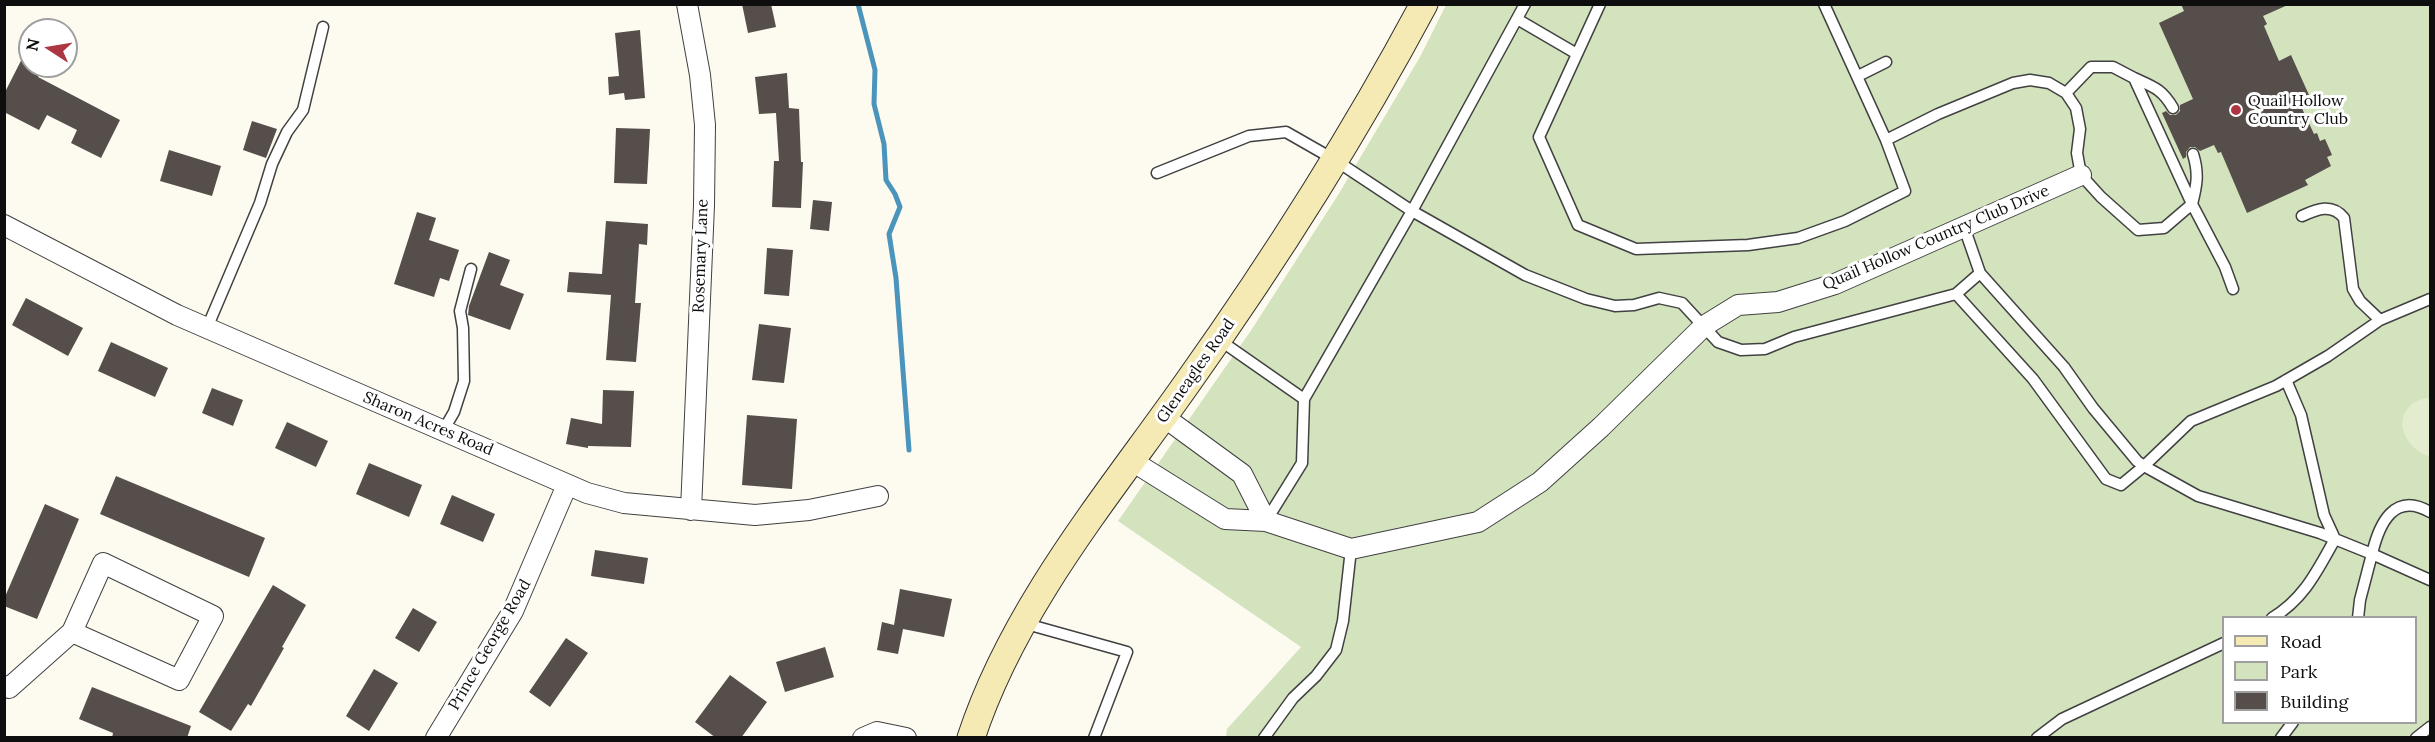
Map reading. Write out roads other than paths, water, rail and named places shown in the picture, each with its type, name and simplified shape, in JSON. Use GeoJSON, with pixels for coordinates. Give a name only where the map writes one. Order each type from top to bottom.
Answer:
{"type":"FeatureCollection","features":[{"type":"Feature","properties":{"kind":"street","name":"Rosemary Lane"},"geometry":{"type":"LineString","coordinates":[[687,4],[700,75],[705,124],[704,205],[691,510]]}},
{"type":"Feature","properties":{"kind":"street","name":"Gleneagles Road"},"geometry":{"type":"LineString","coordinates":[[971,738],[1001,666],[1047,582],[1218,339],[1335,160],[1424,4]]}},
{"type":"Feature","properties":{"kind":"street","name":"Quail Hollow Country Club Drive"},"geometry":{"type":"LineString","coordinates":[[1352,549],[1478,522],[1540,482],[1601,427],[1704,326],[1738,305],[1778,302],[1835,284],[2081,175]]}},
{"type":"Feature","properties":{"kind":"street","name":"Sharon Acres Road"},"geometry":{"type":"LineString","coordinates":[[4,225],[120,287],[207,328],[587,493],[624,503],[755,515],[809,510],[878,496]]}},
{"type":"Feature","properties":{"kind":"street"},"geometry":{"type":"LineString","coordinates":[[1164,417],[1242,474],[1266,521]]}},
{"type":"Feature","properties":{"kind":"street"},"geometry":{"type":"LineString","coordinates":[[1132,461],[1225,519],[1266,521],[1352,549]]}},
{"type":"Feature","properties":{"kind":"street","name":"Prince George Road"},"geometry":{"type":"LineString","coordinates":[[436,738],[513,611],[567,485]]}},
{"type":"Feature","properties":{"kind":"street"},"geometry":{"type":"LineString","coordinates":[[7,687],[72,632],[103,563],[213,616],[179,681],[72,632]]}},
{"type":"Feature","properties":{"kind":"street"},"geometry":{"type":"LineString","coordinates":[[863,738],[877,732],[906,738]]}},
{"type":"Feature","properties":{"kind":"lane"},"geometry":{"type":"LineString","coordinates":[[1266,521],[1302,463],[1304,399],[1412,211],[1525,4]]}},
{"type":"Feature","properties":{"kind":"lane"},"geometry":{"type":"LineString","coordinates":[[1600,4],[1539,137],[1578,225],[1636,249],[1748,245],[1798,238],[1845,221],[1905,191],[1886,140],[1824,4]]}},
{"type":"Feature","properties":{"kind":"lane"},"geometry":{"type":"LineString","coordinates":[[1517,19],[1577,54]]}},
{"type":"Feature","properties":{"kind":"lane"},"geometry":{"type":"LineString","coordinates":[[207,328],[260,203],[272,164],[286,132],[303,110],[323,27]]}},
{"type":"Feature","properties":{"kind":"lane"},"geometry":{"type":"LineString","coordinates":[[1858,76],[1886,62]]}},
{"type":"Feature","properties":{"kind":"lane"},"geometry":{"type":"LineString","coordinates":[[2066,93],[2091,67],[2114,67],[2159,88],[2166,94],[2174,108]]}},
{"type":"Feature","properties":{"kind":"lane"},"geometry":{"type":"LineString","coordinates":[[2134,78],[2192,204],[2225,267],[2233,289]]}},
{"type":"Feature","properties":{"kind":"lane"},"geometry":{"type":"LineString","coordinates":[[1886,140],[1938,114],[2013,83],[2030,80],[2049,83],[2066,93],[2076,108],[2080,129],[2077,153],[2081,175],[2101,197],[2138,230],[2164,228],[2192,204],[2198,180],[2193,154]]}},
{"type":"Feature","properties":{"kind":"lane"},"geometry":{"type":"LineString","coordinates":[[1157,173],[1249,136],[1286,132],[1335,160],[1412,211],[1525,275],[1586,300],[1615,306],[1634,305],[1659,298],[1682,303],[1718,342],[1741,350],[1765,349],[1794,337],[1956,294],[1980,273]]}},
{"type":"Feature","properties":{"kind":"lane"},"geometry":{"type":"LineString","coordinates":[[2302,216],[2320,208],[2326,208],[2340,213],[2344,218],[2353,289],[2360,301],[2380,320]]}},
{"type":"Feature","properties":{"kind":"lane"},"geometry":{"type":"LineString","coordinates":[[1964,227],[1980,273],[2064,367],[2093,408],[2137,461],[2198,496],[2335,539],[2430,580]]}},
{"type":"Feature","properties":{"kind":"lane"},"geometry":{"type":"LineString","coordinates":[[443,431],[454,412],[464,381],[463,328],[460,311],[471,269]]}},
{"type":"Feature","properties":{"kind":"lane"},"geometry":{"type":"LineString","coordinates":[[1956,294],[2033,379],[2106,479],[2121,485],[2192,420],[2286,380],[2328,356],[2380,320],[2430,299]]}},
{"type":"Feature","properties":{"kind":"lane"},"geometry":{"type":"LineString","coordinates":[[1218,339],[1304,399]]}},
{"type":"Feature","properties":{"kind":"lane"},"geometry":{"type":"LineString","coordinates":[[2286,380],[2301,415],[2324,515],[2335,539]]}},
{"type":"Feature","properties":{"kind":"lane"},"geometry":{"type":"LineString","coordinates":[[2358,616],[2372,554],[2379,530],[2387,516],[2394,510],[2413,505],[2430,512]]}},
{"type":"Feature","properties":{"kind":"lane"},"geometry":{"type":"LineString","coordinates":[[2275,616],[2306,590],[2335,539]]}},
{"type":"Feature","properties":{"kind":"lane"},"geometry":{"type":"LineString","coordinates":[[1264,738],[1293,698],[1316,676],[1336,650],[1343,621],[1352,549]]}},
{"type":"Feature","properties":{"kind":"lane"},"geometry":{"type":"LineString","coordinates":[[1023,623],[1127,652],[1094,738]]}},
{"type":"Feature","properties":{"kind":"lane"},"geometry":{"type":"LineString","coordinates":[[2037,738],[2062,719],[2222,643]]}},
{"type":"Feature","properties":{"kind":"lane"},"geometry":{"type":"LineString","coordinates":[[2281,738],[2292,724]]}},
{"type":"Feature","properties":{"kind":"lane"},"geometry":{"type":"LineString","coordinates":[[2416,738],[2430,727]]}},
{"type":"Feature","properties":{"kind":"waterway"},"geometry":{"type":"LineString","coordinates":[[858,4],[875,70],[874,104],[884,144],[886,180],[900,207],[889,234],[896,278],[909,450]]}},
{"type":"Feature","properties":{"kind":"place","name":"Quail Hollow Country Club"},"geometry":{"type":"Point","coordinates":[2236,110]}}]}
